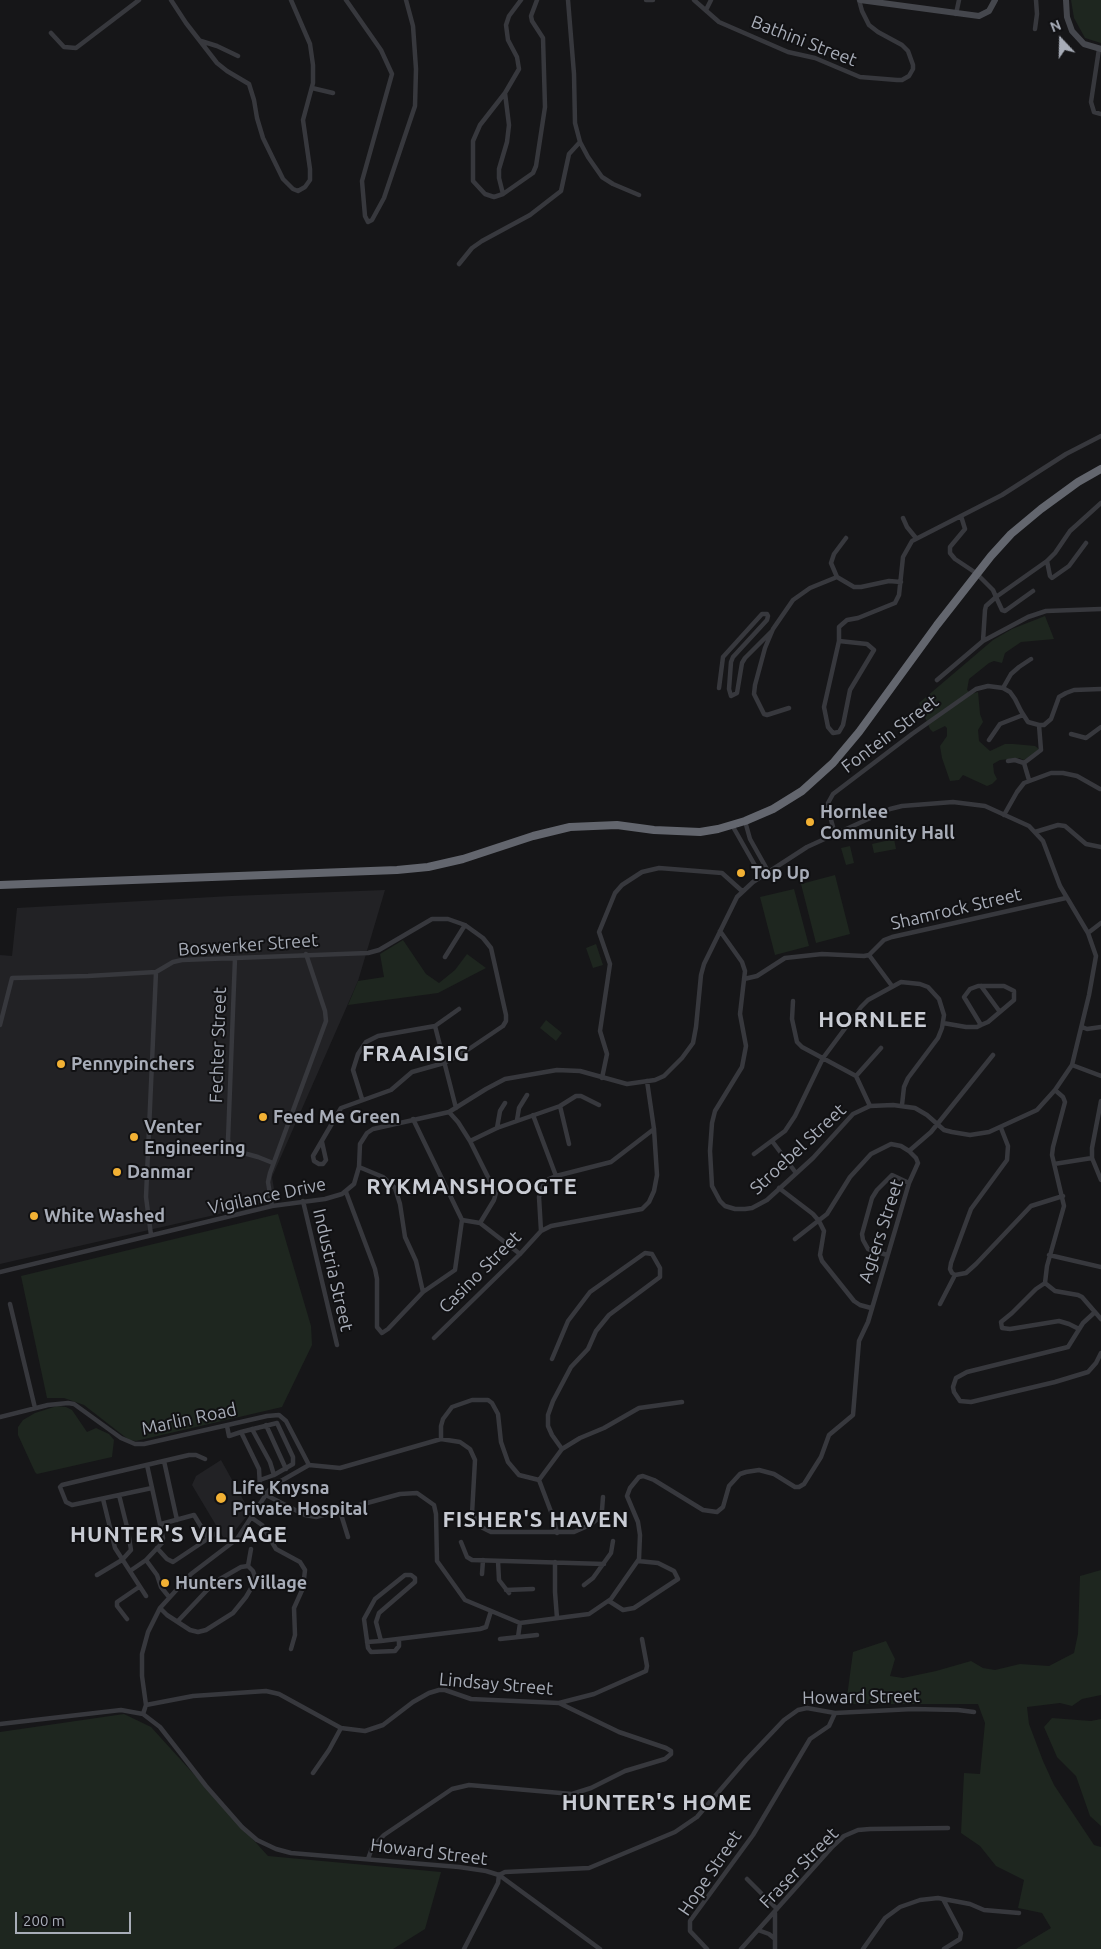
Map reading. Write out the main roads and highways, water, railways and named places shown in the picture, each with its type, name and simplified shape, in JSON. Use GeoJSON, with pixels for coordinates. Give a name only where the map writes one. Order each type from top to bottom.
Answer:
{"type":"FeatureCollection","features":[{"type":"Feature","properties":{"kind":"highway"},"geometry":{"type":"LineString","coordinates":[[0,885],[397,870],[454,862],[533,836],[570,827],[617,825],[654,830],[695,832],[718,829],[745,821],[773,809],[802,791],[833,763],[859,732],[976,573],[1024,523],[1078,482],[1101,469]]}},
{"type":"Feature","properties":{"kind":"place","name":"Hornlee Community Hall"},"geometry":{"type":"Point","coordinates":[810,822]}},
{"type":"Feature","properties":{"kind":"place","name":"Top Up"},"geometry":{"type":"Point","coordinates":[741,873]}},
{"type":"Feature","properties":{"kind":"place","name":"Pennypinchers"},"geometry":{"type":"Point","coordinates":[61,1064]}},
{"type":"Feature","properties":{"kind":"place","name":"Feed Me Green"},"geometry":{"type":"Point","coordinates":[263,1117]}},
{"type":"Feature","properties":{"kind":"place","name":"Venter Engineering"},"geometry":{"type":"Point","coordinates":[134,1137]}},
{"type":"Feature","properties":{"kind":"place","name":"Danmar"},"geometry":{"type":"Point","coordinates":[117,1172]}},
{"type":"Feature","properties":{"kind":"place","name":"White Washed"},"geometry":{"type":"Point","coordinates":[34,1216]}},
{"type":"Feature","properties":{"kind":"place","name":"Life Knysna Private Hospital"},"geometry":{"type":"Point","coordinates":[221,1498]}},
{"type":"Feature","properties":{"kind":"place","name":"Hunters Village"},"geometry":{"type":"Point","coordinates":[165,1583]}},
{"type":"Feature","properties":{"kind":"district","name":"HORNLEE"},"geometry":{"type":"Point","coordinates":[873,1020]}},
{"type":"Feature","properties":{"kind":"district","name":"FRAAISIG"},"geometry":{"type":"Point","coordinates":[416,1054]}},
{"type":"Feature","properties":{"kind":"district","name":"RYKMANSHOOGTE"},"geometry":{"type":"Point","coordinates":[472,1187]}},
{"type":"Feature","properties":{"kind":"district","name":"FISHER'S HAVEN"},"geometry":{"type":"Point","coordinates":[536,1520]}},
{"type":"Feature","properties":{"kind":"district","name":"HUNTER'S VILLAGE"},"geometry":{"type":"Point","coordinates":[179,1535]}},
{"type":"Feature","properties":{"kind":"district","name":"HUNTER'S HOME"},"geometry":{"type":"Point","coordinates":[657,1803]}}]}
